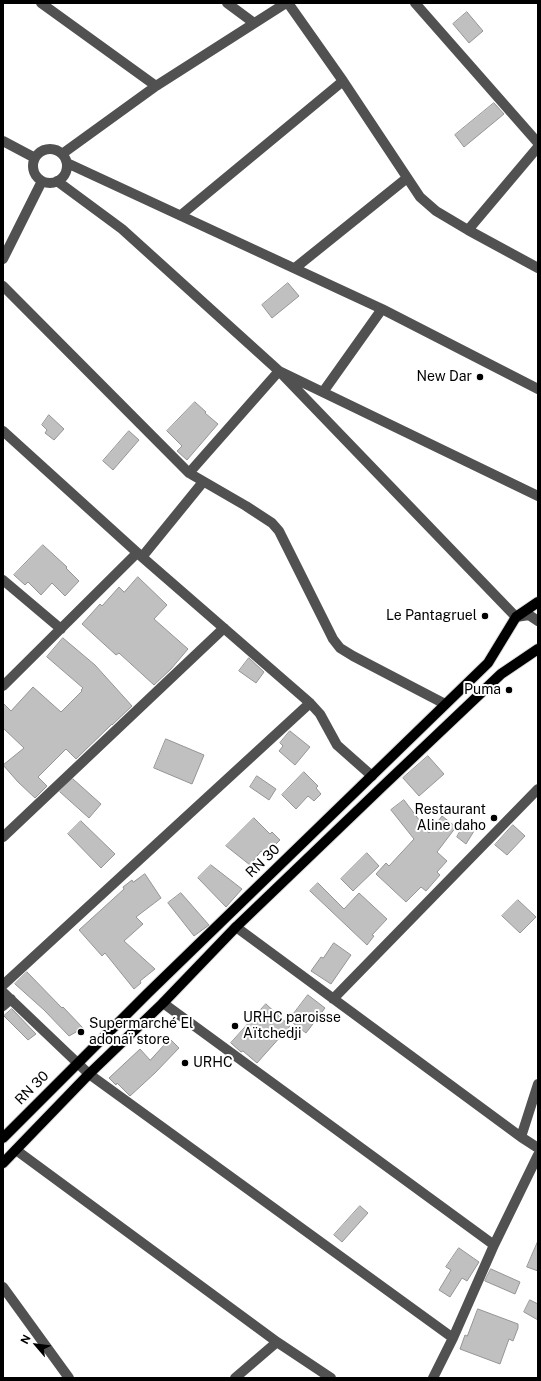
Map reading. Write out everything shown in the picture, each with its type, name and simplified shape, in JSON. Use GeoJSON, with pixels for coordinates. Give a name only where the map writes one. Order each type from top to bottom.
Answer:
{"type":"FeatureCollection","features":[{"type":"Feature","properties":{"kind":"main road","name":"RN 30"},"geometry":{"type":"LineString","coordinates":[[3,1138],[220,922],[488,663],[516,617],[538,602]]}},
{"type":"Feature","properties":{"kind":"main road","name":"RN 30"},"geometry":{"type":"LineString","coordinates":[[3,1163],[89,1074],[162,1003],[236,927],[501,674],[538,650]]}},
{"type":"Feature","properties":{"kind":"street"},"geometry":{"type":"LineString","coordinates":[[41,3],[156,86]]}},
{"type":"Feature","properties":{"kind":"street"},"geometry":{"type":"LineString","coordinates":[[227,3],[254,23]]}},
{"type":"Feature","properties":{"kind":"street"},"geometry":{"type":"LineString","coordinates":[[62,154],[156,86],[287,3],[343,81],[420,197],[436,211],[538,268]]}},
{"type":"Feature","properties":{"kind":"street"},"geometry":{"type":"LineString","coordinates":[[415,3],[538,143]]}},
{"type":"Feature","properties":{"kind":"street"},"geometry":{"type":"LineString","coordinates":[[181,216],[343,81]]}},
{"type":"Feature","properties":{"kind":"street"},"geometry":{"type":"LineString","coordinates":[[3,142],[35,158]]}},
{"type":"Feature","properties":{"kind":"street"},"geometry":{"type":"LineString","coordinates":[[468,230],[538,147]]}},
{"type":"Feature","properties":{"kind":"street"},"geometry":{"type":"LineString","coordinates":[[67,163],[65,174],[57,181],[47,183],[37,178],[33,168],[35,158],[42,150],[58,150],[67,163],[382,309],[538,389]]}},
{"type":"Feature","properties":{"kind":"street"},"geometry":{"type":"LineString","coordinates":[[294,268],[407,178]]}},
{"type":"Feature","properties":{"kind":"street"},"geometry":{"type":"LineString","coordinates":[[3,259],[42,181]]}},
{"type":"Feature","properties":{"kind":"street"},"geometry":{"type":"LineString","coordinates":[[57,181],[122,229],[279,371],[516,617],[529,615],[538,621]]}},
{"type":"Feature","properties":{"kind":"street"},"geometry":{"type":"LineString","coordinates":[[3,286],[189,473],[272,523],[279,531],[333,639],[340,648],[445,704]]}},
{"type":"Feature","properties":{"kind":"street"},"geometry":{"type":"LineString","coordinates":[[323,392],[382,309]]}},
{"type":"Feature","properties":{"kind":"street"},"geometry":{"type":"LineString","coordinates":[[279,371],[538,496]]}},
{"type":"Feature","properties":{"kind":"street"},"geometry":{"type":"LineString","coordinates":[[189,473],[279,371]]}},
{"type":"Feature","properties":{"kind":"street"},"geometry":{"type":"LineString","coordinates":[[3,430],[139,555],[310,703],[320,714],[337,745],[372,776]]}},
{"type":"Feature","properties":{"kind":"street"},"geometry":{"type":"LineString","coordinates":[[3,686],[139,555],[203,482]]}},
{"type":"Feature","properties":{"kind":"street"},"geometry":{"type":"LineString","coordinates":[[3,580],[61,629]]}},
{"type":"Feature","properties":{"kind":"street"},"geometry":{"type":"LineString","coordinates":[[3,837],[224,628]]}},
{"type":"Feature","properties":{"kind":"street"},"geometry":{"type":"LineString","coordinates":[[3,985],[310,703]]}},
{"type":"Feature","properties":{"kind":"street"},"geometry":{"type":"LineString","coordinates":[[333,999],[538,789]]}},
{"type":"Feature","properties":{"kind":"street"},"geometry":{"type":"LineString","coordinates":[[236,927],[520,1137],[538,1148]]}},
{"type":"Feature","properties":{"kind":"street"},"geometry":{"type":"LineString","coordinates":[[6,999],[89,1074],[453,1338]]}},
{"type":"Feature","properties":{"kind":"street"},"geometry":{"type":"LineString","coordinates":[[162,1003],[494,1245]]}},
{"type":"Feature","properties":{"kind":"street"},"geometry":{"type":"LineString","coordinates":[[520,1137],[538,1084]]}},
{"type":"Feature","properties":{"kind":"street"},"geometry":{"type":"LineString","coordinates":[[16,1150],[277,1342],[331,1378]]}},
{"type":"Feature","properties":{"kind":"street"},"geometry":{"type":"LineString","coordinates":[[433,1378],[453,1338],[494,1245],[538,1155]]}},
{"type":"Feature","properties":{"kind":"street"},"geometry":{"type":"LineString","coordinates":[[3,1287],[68,1378]]}},
{"type":"Feature","properties":{"kind":"street"},"geometry":{"type":"LineString","coordinates":[[235,1378],[277,1342]]}},
{"type":"Feature","properties":{"kind":"building"},"geometry":{"type":"Polygon","coordinates":[[[467,12],[483,31],[469,43],[453,24],[467,12]]]}},
{"type":"Feature","properties":{"kind":"building"},"geometry":{"type":"Polygon","coordinates":[[[494,103],[504,114],[464,147],[455,135],[494,103]]]}},
{"type":"Feature","properties":{"kind":"building"},"geometry":{"type":"Polygon","coordinates":[[[288,283],[299,296],[272,318],[262,305],[288,283]]]}},
{"type":"Feature","properties":{"kind":"building"},"geometry":{"type":"Polygon","coordinates":[[[195,402],[218,424],[187,460],[177,451],[182,446],[167,431],[195,402]]]}},
{"type":"Feature","properties":{"kind":"building"},"geometry":{"type":"Polygon","coordinates":[[[49,415],[64,429],[54,440],[45,433],[47,430],[42,425],[49,415]]]}},
{"type":"Feature","properties":{"kind":"building"},"geometry":{"type":"Polygon","coordinates":[[[129,431],[139,440],[113,470],[103,461],[129,431]]]}},
{"type":"Feature","properties":{"kind":"building"},"geometry":{"type":"Polygon","coordinates":[[[43,545],[67,567],[66,568],[79,581],[65,596],[52,583],[41,595],[28,582],[25,585],[14,575],[43,545]]]}},
{"type":"Feature","properties":{"kind":"building"},"geometry":{"type":"Polygon","coordinates":[[[138,577],[167,605],[154,619],[188,649],[171,669],[154,685],[119,653],[116,655],[82,624],[100,604],[102,606],[119,587],[124,592],[138,577]]]}},
{"type":"Feature","properties":{"kind":"building"},"geometry":{"type":"Polygon","coordinates":[[[63,638],[95,665],[132,706],[76,759],[66,749],[38,777],[47,786],[35,798],[3,765],[24,748],[3,728],[3,703],[11,711],[33,687],[61,712],[82,691],[81,690],[83,688],[47,657],[63,638]]]}},
{"type":"Feature","properties":{"kind":"building"},"geometry":{"type":"Polygon","coordinates":[[[249,658],[264,672],[256,683],[239,671],[249,658]]]}},
{"type":"Feature","properties":{"kind":"building"},"geometry":{"type":"Polygon","coordinates":[[[290,731],[310,747],[295,765],[279,751],[283,746],[280,743],[290,731]]]}},
{"type":"Feature","properties":{"kind":"building"},"geometry":{"type":"Polygon","coordinates":[[[166,739],[204,755],[192,784],[154,768],[166,739]]]}},
{"type":"Feature","properties":{"kind":"building"},"geometry":{"type":"Polygon","coordinates":[[[428,756],[444,774],[419,796],[403,778],[428,756]]]}},
{"type":"Feature","properties":{"kind":"building"},"geometry":{"type":"Polygon","coordinates":[[[304,772],[318,786],[316,788],[321,794],[314,801],[308,796],[296,809],[282,795],[304,772]]]}},
{"type":"Feature","properties":{"kind":"building"},"geometry":{"type":"Polygon","coordinates":[[[257,776],[276,789],[269,800],[250,787],[257,776]]]}},
{"type":"Feature","properties":{"kind":"building"},"geometry":{"type":"Polygon","coordinates":[[[73,779],[101,804],[89,818],[60,792],[73,779]]]}},
{"type":"Feature","properties":{"kind":"building"},"geometry":{"type":"Polygon","coordinates":[[[404,800],[429,833],[442,816],[456,827],[437,852],[447,861],[437,872],[440,875],[426,891],[421,887],[406,902],[376,874],[386,863],[389,866],[414,839],[391,810],[404,800]]]}},
{"type":"Feature","properties":{"kind":"building"},"geometry":{"type":"Polygon","coordinates":[[[254,818],[270,834],[272,832],[280,840],[265,855],[261,851],[250,865],[226,846],[254,818]]]}},
{"type":"Feature","properties":{"kind":"building"},"geometry":{"type":"Polygon","coordinates":[[[81,821],[115,854],[101,868],[68,834],[81,821]]]}},
{"type":"Feature","properties":{"kind":"building"},"geometry":{"type":"Polygon","coordinates":[[[464,825],[474,831],[466,844],[457,837],[464,825]]]}},
{"type":"Feature","properties":{"kind":"building"},"geometry":{"type":"Polygon","coordinates":[[[513,825],[525,836],[507,855],[495,845],[513,825]]]}},
{"type":"Feature","properties":{"kind":"building"},"geometry":{"type":"Polygon","coordinates":[[[367,853],[379,866],[353,891],[341,879],[367,853]]]}},
{"type":"Feature","properties":{"kind":"building"},"geometry":{"type":"Polygon","coordinates":[[[211,865],[242,889],[226,907],[198,878],[211,865]]]}},
{"type":"Feature","properties":{"kind":"building"},"geometry":{"type":"Polygon","coordinates":[[[145,874],[161,898],[136,917],[143,924],[124,941],[155,969],[140,981],[141,983],[134,989],[105,953],[102,956],[79,930],[124,889],[123,887],[132,880],[133,882],[145,874]]]}},
{"type":"Feature","properties":{"kind":"building"},"geometry":{"type":"Polygon","coordinates":[[[318,883],[344,909],[359,893],[387,919],[372,935],[374,936],[367,945],[310,891],[318,883]]]}},
{"type":"Feature","properties":{"kind":"building"},"geometry":{"type":"Polygon","coordinates":[[[181,893],[209,925],[194,936],[168,903],[181,893]]]}},
{"type":"Feature","properties":{"kind":"building"},"geometry":{"type":"Polygon","coordinates":[[[518,900],[536,917],[520,933],[502,916],[518,900]]]}},
{"type":"Feature","properties":{"kind":"building"},"geometry":{"type":"Polygon","coordinates":[[[334,943],[351,955],[331,984],[311,971],[334,943]]]}},
{"type":"Feature","properties":{"kind":"building"},"geometry":{"type":"Polygon","coordinates":[[[27,972],[83,1028],[69,1036],[44,1010],[15,984],[27,972]]]}},
{"type":"Feature","properties":{"kind":"building"},"geometry":{"type":"Polygon","coordinates":[[[308,995],[325,1008],[306,1033],[289,1020],[308,995]]]}},
{"type":"Feature","properties":{"kind":"building"},"geometry":{"type":"Polygon","coordinates":[[[266,1004],[290,1026],[257,1063],[231,1043],[266,1004]]]}},
{"type":"Feature","properties":{"kind":"building"},"geometry":{"type":"Polygon","coordinates":[[[12,1009],[36,1034],[28,1040],[4,1016],[12,1009]]]}},
{"type":"Feature","properties":{"kind":"building"},"geometry":{"type":"Polygon","coordinates":[[[170,1039],[179,1048],[130,1096],[117,1083],[116,1085],[109,1078],[140,1049],[150,1060],[170,1039]]]}},
{"type":"Feature","properties":{"kind":"building"},"geometry":{"type":"Polygon","coordinates":[[[360,1206],[368,1213],[342,1242],[334,1235],[360,1206]]]}},
{"type":"Feature","properties":{"kind":"building"},"geometry":{"type":"Polygon","coordinates":[[[538,1241],[538,1271],[527,1267],[538,1241]]]}},
{"type":"Feature","properties":{"kind":"building"},"geometry":{"type":"Polygon","coordinates":[[[459,1248],[479,1262],[467,1281],[462,1278],[450,1297],[439,1290],[451,1270],[446,1267],[459,1248]]]}},
{"type":"Feature","properties":{"kind":"building"},"geometry":{"type":"Polygon","coordinates":[[[491,1269],[520,1282],[515,1294],[485,1281],[491,1269]]]}},
{"type":"Feature","properties":{"kind":"building"},"geometry":{"type":"Polygon","coordinates":[[[530,1300],[538,1304],[538,1320],[524,1312],[530,1300]]]}},
{"type":"Feature","properties":{"kind":"building"},"geometry":{"type":"Polygon","coordinates":[[[478,1309],[518,1324],[513,1341],[509,1339],[500,1364],[460,1349],[478,1309]]]}},
{"type":"Feature","properties":{"kind":"place","name":"New Dar"},"geometry":{"type":"Point","coordinates":[480,377]}},
{"type":"Feature","properties":{"kind":"place","name":"Le Pantagruel"},"geometry":{"type":"Point","coordinates":[485,616]}},
{"type":"Feature","properties":{"kind":"place","name":"Puma"},"geometry":{"type":"Point","coordinates":[509,690]}},
{"type":"Feature","properties":{"kind":"place","name":"Restaurant Aline daho"},"geometry":{"type":"Point","coordinates":[494,818]}},
{"type":"Feature","properties":{"kind":"place","name":"URHC paroisse Aïtchedji"},"geometry":{"type":"Point","coordinates":[235,1026]}},
{"type":"Feature","properties":{"kind":"place","name":"Supermarché El adonaï store"},"geometry":{"type":"Point","coordinates":[81,1032]}},
{"type":"Feature","properties":{"kind":"place","name":"URHC"},"geometry":{"type":"Point","coordinates":[185,1063]}}]}
